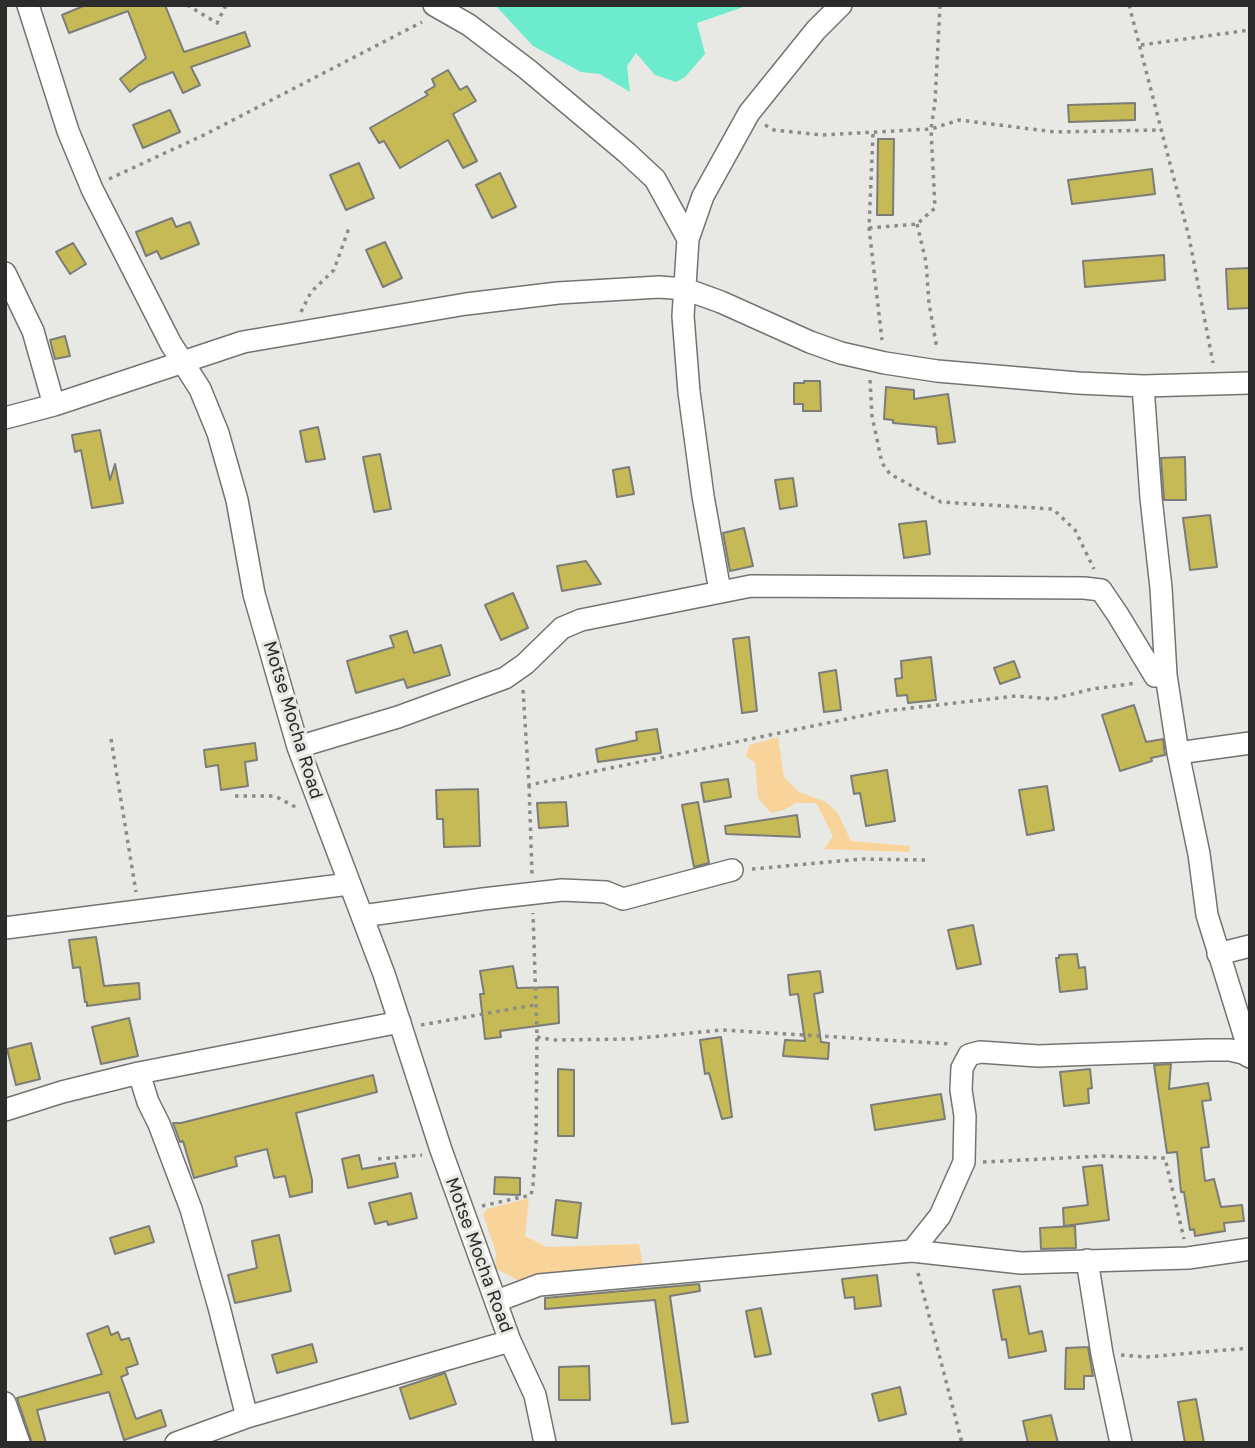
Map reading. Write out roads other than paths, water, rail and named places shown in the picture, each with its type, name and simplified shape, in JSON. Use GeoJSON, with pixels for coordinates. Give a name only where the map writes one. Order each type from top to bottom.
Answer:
{"type":"FeatureCollection","features":[{"type":"Feature","properties":{"kind":"street","name":"Motse Mocha Road"},"geometry":{"type":"LineString","coordinates":[[28,5],[68,131],[92,189],[183,364],[200,389],[218,433],[237,500],[254,594],[298,747],[401,1025],[441,1150],[510,1341],[535,1395],[545,1443]]}},
{"type":"Feature","properties":{"kind":"street"},"geometry":{"type":"LineString","coordinates":[[720,591],[689,392],[682,316],[688,239],[704,196],[749,113],[816,30],[841,5]]}},
{"type":"Feature","properties":{"kind":"street"},"geometry":{"type":"LineString","coordinates":[[438,8],[470,25],[527,69],[636,162],[654,179],[688,239]]}},
{"type":"Feature","properties":{"kind":"street"},"geometry":{"type":"LineString","coordinates":[[5,273],[33,331],[54,405]]}},
{"type":"Feature","properties":{"kind":"street"},"geometry":{"type":"LineString","coordinates":[[5,418],[183,364],[243,342],[402,314],[558,293],[659,287],[685,289],[810,342],[878,362],[937,371],[1078,383],[1143,386],[1250,383]]}},
{"type":"Feature","properties":{"kind":"street"},"geometry":{"type":"LineString","coordinates":[[912,1251],[940,1216],[964,1162],[962,1068],[969,1055],[980,1052],[1038,1056],[1208,1050],[1247,1055],[1247,1044],[1206,915],[1199,854],[1161,675],[1161,587],[1143,386]]}},
{"type":"Feature","properties":{"kind":"street"},"geometry":{"type":"LineString","coordinates":[[298,747],[480,689],[506,678],[525,664],[562,628],[580,620],[751,586],[1101,590],[1161,675]]}},
{"type":"Feature","properties":{"kind":"street"},"geometry":{"type":"LineString","coordinates":[[1178,753],[1250,743]]}},
{"type":"Feature","properties":{"kind":"street"},"geometry":{"type":"LineString","coordinates":[[362,916],[533,892],[586,890],[606,892],[623,899],[732,870]]}},
{"type":"Feature","properties":{"kind":"street"},"geometry":{"type":"LineString","coordinates":[[5,928],[349,884]]}},
{"type":"Feature","properties":{"kind":"street"},"geometry":{"type":"LineString","coordinates":[[1218,954],[1250,947]]}},
{"type":"Feature","properties":{"kind":"street"},"geometry":{"type":"LineString","coordinates":[[5,1110],[62,1092],[139,1073],[401,1025]]}},
{"type":"Feature","properties":{"kind":"street"},"geometry":{"type":"LineString","coordinates":[[139,1073],[191,1209],[219,1307],[237,1428]]}},
{"type":"Feature","properties":{"kind":"street"},"geometry":{"type":"LineString","coordinates":[[496,1301],[539,1286],[912,1251],[1021,1263],[1188,1258],[1250,1249]]}},
{"type":"Feature","properties":{"kind":"street"},"geometry":{"type":"LineString","coordinates":[[1087,1260],[1102,1354],[1121,1443]]}},
{"type":"Feature","properties":{"kind":"street"},"geometry":{"type":"LineString","coordinates":[[176,1443],[237,1428],[510,1341]]}},
{"type":"Feature","properties":{"kind":"street"},"geometry":{"type":"LineString","coordinates":[[5,1403],[19,1443]]}}]}
